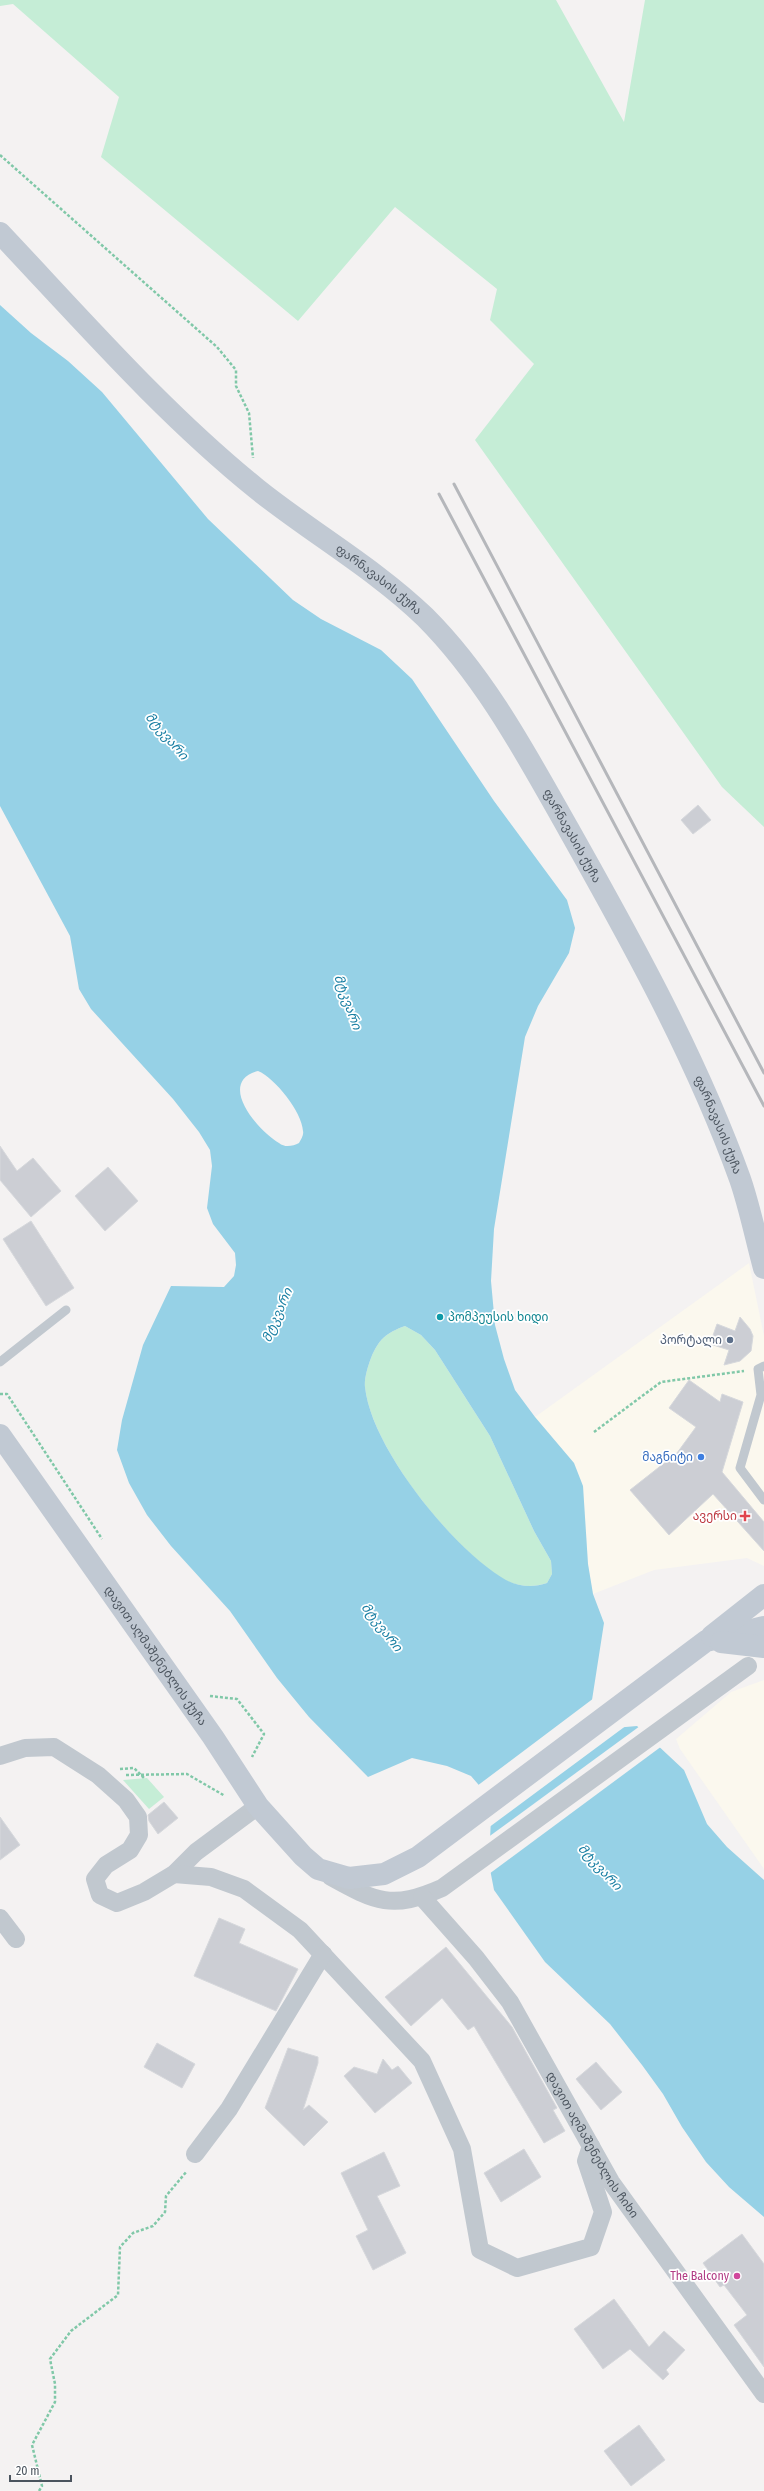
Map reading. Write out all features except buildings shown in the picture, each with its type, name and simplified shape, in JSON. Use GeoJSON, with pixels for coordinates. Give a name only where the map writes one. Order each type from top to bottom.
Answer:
{"type":"FeatureCollection","features":[{"type":"Feature","properties":{"kind":"main road","name":"ფარნავასის ქუჩა"},"geometry":{"type":"LineString","coordinates":[[0,233],[138,380],[196,436],[258,490],[372,572],[424,617],[472,671],[520,745],[628,935],[692,1065],[740,1180],[764,1268]]}},
{"type":"Feature","properties":{"kind":"main road","name":"დავით აღმაშენებლის ქუჩა"},"geometry":{"type":"LineString","coordinates":[[0,1435],[213,1737],[254,1808],[318,1869],[349,1878],[384,1874],[418,1857],[698,1647],[764,1595]]}},
{"type":"Feature","properties":{"kind":"main road"},"geometry":{"type":"LineString","coordinates":[[698,1647],[764,1627]]}},
{"type":"Feature","properties":{"kind":"main road"},"geometry":{"type":"LineString","coordinates":[[698,1647],[764,1647]]}},
{"type":"Feature","properties":{"kind":"street","name":"დავით აღმაშენებლის ქუჩა"},"geometry":{"type":"LineString","coordinates":[[318,1869],[368,1898],[400,1902],[422,1897],[442,1888],[748,1666]]}},
{"type":"Feature","properties":{"kind":"street"},"geometry":{"type":"LineString","coordinates":[[0,1756],[25,1748],[54,1747],[98,1775],[126,1800],[138,1818],[139,1835],[130,1850],[106,1865],[96,1879],[100,1895],[117,1903],[144,1892],[174,1874],[196,1852],[254,1808]]}},
{"type":"Feature","properties":{"kind":"street"},"geometry":{"type":"LineString","coordinates":[[174,1874],[211,1877],[244,1889],[300,1930],[422,2061],[462,2149],[480,2250],[517,2268],[592,2248],[603,2212],[586,2161],[590,2146]]}},
{"type":"Feature","properties":{"kind":"street","name":"დავით აღმაშენებლის ჩიხი"},"geometry":{"type":"LineString","coordinates":[[422,1897],[476,1958],[510,2002],[611,2182],[764,2394]]}},
{"type":"Feature","properties":{"kind":"street"},"geometry":{"type":"LineString","coordinates":[[0,1918],[16,1939]]}},
{"type":"Feature","properties":{"kind":"street"},"geometry":{"type":"LineString","coordinates":[[198,2149],[230,2108],[323,1954]]}},
{"type":"Feature","properties":{"kind":"lane"},"geometry":{"type":"LineString","coordinates":[[0,1362],[66,1310]]}},
{"type":"Feature","properties":{"kind":"lane"},"geometry":{"type":"LineString","coordinates":[[761,1367],[761,1395],[740,1468],[764,1500]]}},
{"type":"Feature","properties":{"kind":"path"},"geometry":{"type":"LineString","coordinates":[[0,155],[217,347],[236,370],[236,386],[249,412],[258,490]]}},
{"type":"Feature","properties":{"kind":"path"},"geometry":{"type":"LineString","coordinates":[[594,1432],[661,1382],[761,1367]]}},
{"type":"Feature","properties":{"kind":"path"},"geometry":{"type":"LineString","coordinates":[[0,1394],[7,1394],[103,1542]]}},
{"type":"Feature","properties":{"kind":"path"},"geometry":{"type":"LineString","coordinates":[[207,1695],[237,1699],[264,1734],[251,1759]]}},
{"type":"Feature","properties":{"kind":"path"},"geometry":{"type":"LineString","coordinates":[[134,1768],[144,1778]]}},
{"type":"Feature","properties":{"kind":"path"},"geometry":{"type":"LineString","coordinates":[[98,1775],[187,1774],[254,1808]]}},
{"type":"Feature","properties":{"kind":"path"},"geometry":{"type":"LineString","coordinates":[[39,2491],[42,2486],[32,2445],[55,2402],[55,2384],[50,2359],[71,2331],[118,2295],[120,2246],[133,2233],[153,2226],[165,2212],[166,2196],[206,2150],[198,2149]]}},
{"type":"Feature","properties":{"kind":"shaded area"},"geometry":{"type":"Polygon","coordinates":[[[749,1263],[764,1336],[764,1566],[747,1558],[654,1570],[593,1594],[588,1564],[583,1486],[574,1463],[535,1417],[749,1263]]]}},
{"type":"Feature","properties":{"kind":"shaded area"},"geometry":{"type":"Polygon","coordinates":[[[764,1680],[764,1869],[680,1749],[676,1739],[731,1692],[764,1680]]]}},
{"type":"Feature","properties":{"kind":"green space"},"geometry":{"type":"Polygon","coordinates":[[[0,0],[556,0],[624,122],[645,0],[764,0],[764,827],[722,787],[475,440],[534,364],[490,320],[497,289],[395,207],[298,321],[101,157],[119,97],[13,4],[0,6],[0,0]]]}},
{"type":"Feature","properties":{"kind":"green space"},"geometry":{"type":"Polygon","coordinates":[[[405,1326],[421,1335],[435,1350],[490,1436],[534,1531],[551,1561],[552,1574],[547,1583],[536,1586],[518,1585],[501,1578],[481,1563],[460,1543],[416,1493],[397,1465],[382,1438],[371,1411],[365,1387],[366,1376],[371,1358],[380,1341],[393,1331],[405,1326]]]}},
{"type":"Feature","properties":{"kind":"green space"},"geometry":{"type":"Polygon","coordinates":[[[147,1778],[164,1797],[149,1809],[123,1780],[147,1778]]]}},
{"type":"Feature","properties":{"kind":"water","name":"მტკვარი"},"geometry":{"type":"Polygon","coordinates":[[[0,305],[31,333],[68,361],[102,392],[208,519],[293,600],[321,619],[381,650],[412,679],[494,801],[567,900],[575,928],[569,953],[538,1006],[525,1037],[494,1229],[491,1281],[495,1325],[504,1359],[515,1390],[535,1417],[574,1463],[583,1486],[588,1564],[593,1594],[604,1623],[592,1700],[614,1728],[637,1726],[684,1770],[707,1824],[727,1847],[764,1880],[764,2217],[729,2187],[706,2162],[682,2127],[663,2094],[642,2065],[610,2024],[545,1962],[494,1890],[489,1864],[491,1817],[484,1791],[471,1776],[447,1766],[412,1758],[368,1777],[309,1717],[277,1678],[230,1611],[171,1546],[147,1515],[129,1483],[117,1450],[122,1420],[143,1345],[171,1286],[224,1287],[234,1276],[236,1265],[235,1253],[213,1224],[207,1208],[212,1166],[210,1150],[199,1132],[173,1099],[91,1009],[79,989],[70,936],[0,806],[0,305]],[[258,1071],[246,1077],[241,1085],[241,1095],[245,1107],[261,1128],[279,1143],[284,1146],[289,1146],[299,1143],[303,1136],[303,1131],[298,1115],[293,1106],[272,1081],[258,1071]],[[405,1326],[388,1334],[380,1341],[371,1358],[366,1376],[365,1387],[371,1411],[382,1438],[397,1465],[416,1493],[460,1543],[481,1562],[501,1577],[518,1585],[536,1586],[547,1583],[552,1574],[551,1561],[534,1531],[490,1436],[435,1350],[421,1335],[405,1326]]]}},
{"type":"Feature","properties":{"kind":"pier"},"geometry":{"type":"Polygon","coordinates":[[[594,1698],[615,1726],[627,1725],[488,1828],[489,1817],[483,1792],[477,1786],[594,1698]]]}},
{"type":"Feature","properties":{"kind":"pier"},"geometry":{"type":"Polygon","coordinates":[[[640,1726],[662,1746],[489,1874],[487,1838],[640,1726]]]}},
{"type":"Feature","properties":{"kind":"railway"},"geometry":{"type":"LineString","coordinates":[[454,484],[764,1073]]}},
{"type":"Feature","properties":{"kind":"railway"},"geometry":{"type":"LineString","coordinates":[[439,494],[764,1106]]}},
{"type":"Feature","properties":{"kind":"place","name":"პომპეუსის ხიდი"},"geometry":{"type":"Point","coordinates":[440,1317]}},
{"type":"Feature","properties":{"kind":"place","name":"პორტალი"},"geometry":{"type":"Point","coordinates":[730,1340]}},
{"type":"Feature","properties":{"kind":"place","name":"მაგნიტი"},"geometry":{"type":"Point","coordinates":[701,1457]}},
{"type":"Feature","properties":{"kind":"place","name":"ავერსი"},"geometry":{"type":"Point","coordinates":[745,1516]}},
{"type":"Feature","properties":{"kind":"place","name":"The Balcony"},"geometry":{"type":"Point","coordinates":[737,2276]}}]}
